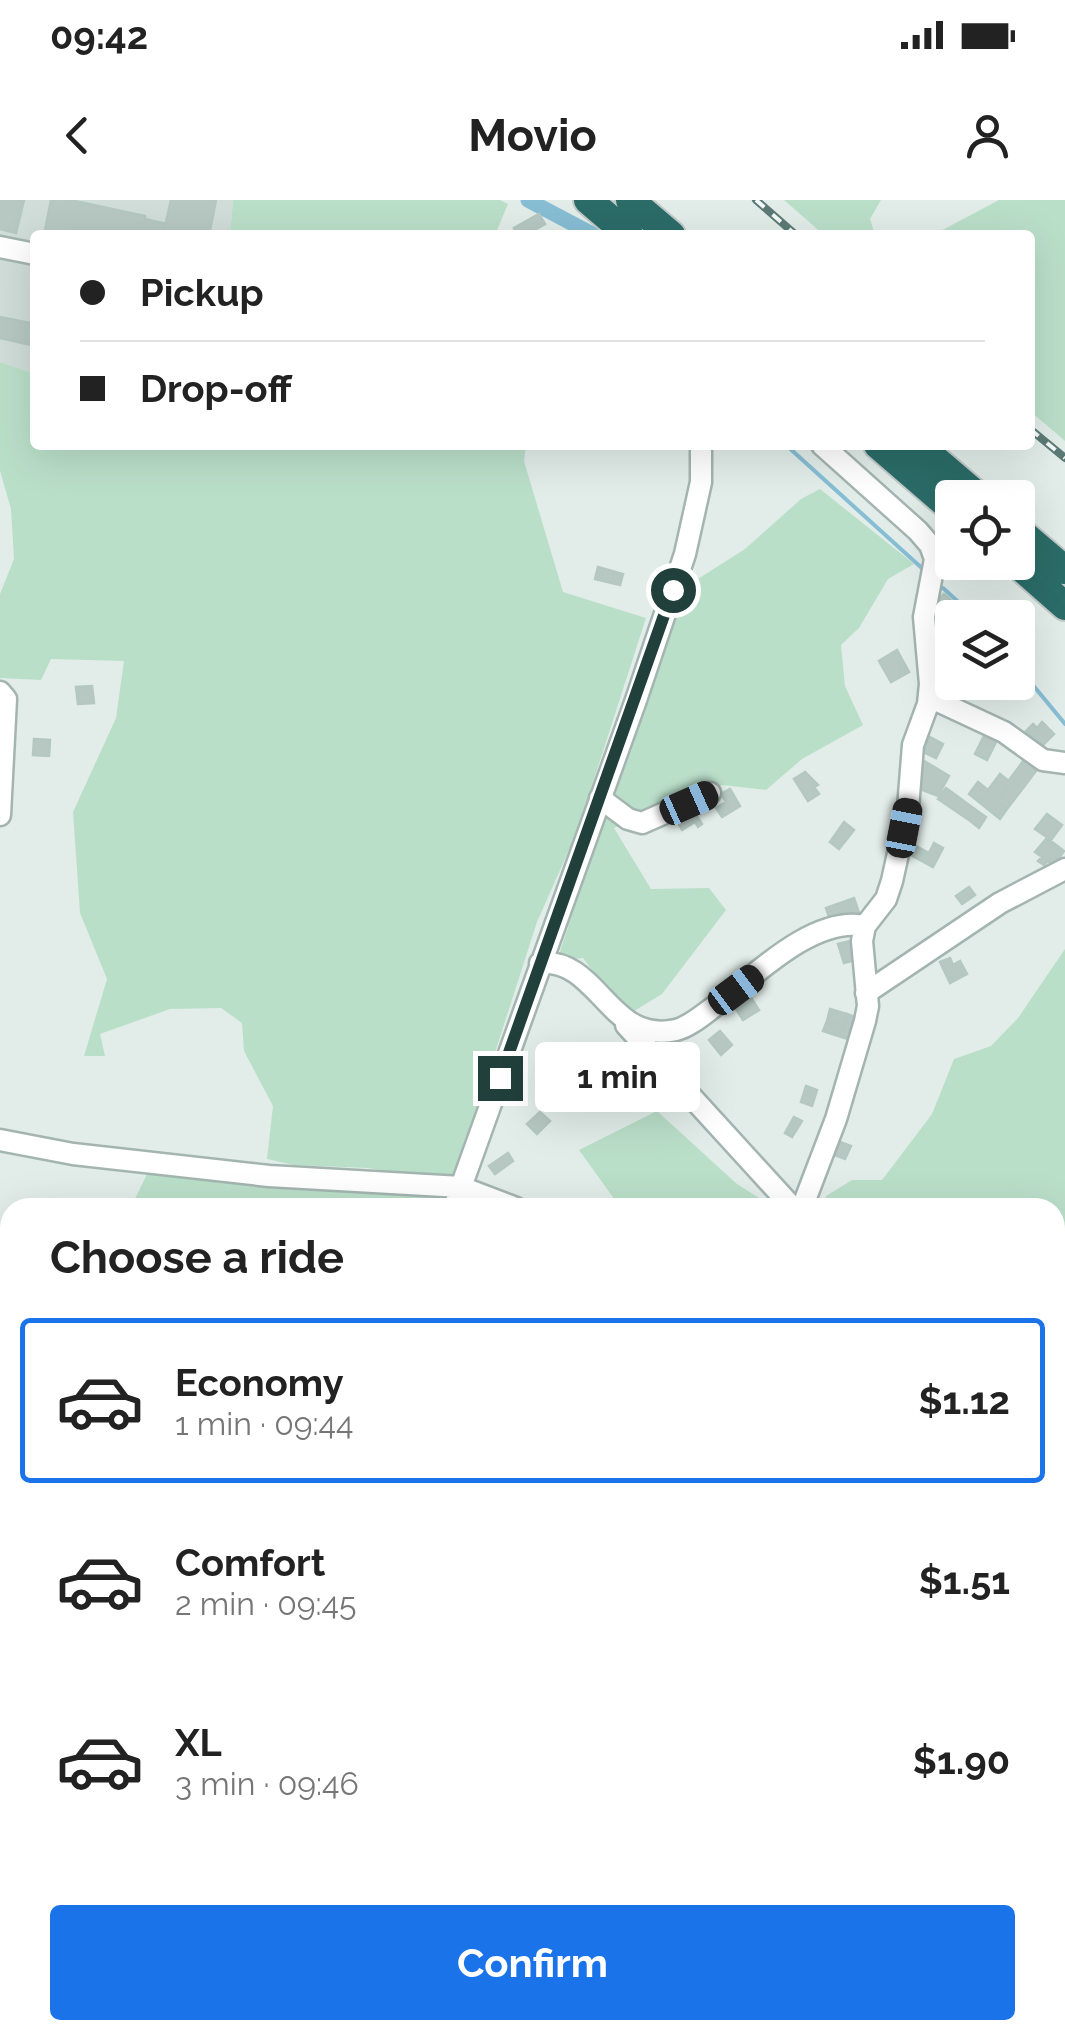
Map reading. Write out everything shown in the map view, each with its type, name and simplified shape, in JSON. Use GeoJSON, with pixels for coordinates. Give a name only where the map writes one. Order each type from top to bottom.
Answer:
{"type":"FeatureCollection","features":[{"type":"Feature","properties":{"kind":"highway"},"geometry":{"type":"LineString","coordinates":[[588,200],[623,230]]}},
{"type":"Feature","properties":{"kind":"highway"},"geometry":{"type":"LineString","coordinates":[[630,200],[665,230]]}},
{"type":"Feature","properties":{"kind":"highway"},"geometry":{"type":"LineString","coordinates":[[884,450],[935,494]]}},
{"type":"Feature","properties":{"kind":"highway"},"geometry":{"type":"LineString","coordinates":[[924,450],[959,480]]}},
{"type":"Feature","properties":{"kind":"highway"},"geometry":{"type":"LineString","coordinates":[[1035,544],[1065,570]]}},
{"type":"Feature","properties":{"kind":"highway"},"geometry":{"type":"LineString","coordinates":[[1035,580],[1065,606]]}},
{"type":"Feature","properties":{"kind":"street"},"geometry":{"type":"LineString","coordinates":[[0,247],[30,253]]}},
{"type":"Feature","properties":{"kind":"street"},"geometry":{"type":"LineString","coordinates":[[458,1198],[685,554],[701,482],[701,450]]}},
{"type":"Feature","properties":{"kind":"street"},"geometry":{"type":"LineString","coordinates":[[806,1198],[865,1021],[862,959],[866,926],[886,900],[892,881],[908,808],[913,744],[929,697],[924,617],[936,559],[918,530],[828,450]]}},
{"type":"Feature","properties":{"kind":"street"},"geometry":{"type":"LineString","coordinates":[[0,692],[6,699],[0,815]]}},
{"type":"Feature","properties":{"kind":"street"},"geometry":{"type":"LineString","coordinates":[[929,697],[1004,732],[1032,754],[1065,763]]}},
{"type":"Feature","properties":{"kind":"street"},"geometry":{"type":"LineString","coordinates":[[600,798],[642,824],[710,793]]}},
{"type":"Feature","properties":{"kind":"street"},"geometry":{"type":"LineString","coordinates":[[866,993],[1000,902],[1065,870]]}},
{"type":"Feature","properties":{"kind":"street"},"geometry":{"type":"LineString","coordinates":[[618,1016],[656,1032],[681,1029],[800,942],[847,922],[866,926]]}},
{"type":"Feature","properties":{"kind":"street"},"geometry":{"type":"LineString","coordinates":[[540,963],[568,966],[582,976],[785,1198]]}},
{"type":"Feature","properties":{"kind":"street"},"geometry":{"type":"LineString","coordinates":[[0,1140],[73,1154],[269,1176],[462,1187],[490,1198]]}},
{"type":"Feature","properties":{"kind":"shaded area"},"geometry":{"type":"Polygon","coordinates":[[[0,200],[233,200],[230,230],[30,230],[30,372],[0,362],[0,200]]]}},
{"type":"Feature","properties":{"kind":"green space"},"geometry":{"type":"Polygon","coordinates":[[[233,200],[500,200],[508,204],[497,230],[230,230],[233,200]]]}},
{"type":"Feature","properties":{"kind":"green space"},"geometry":{"type":"Polygon","coordinates":[[[784,200],[881,200],[870,219],[873,230],[818,230],[784,200]]]}},
{"type":"Feature","properties":{"kind":"green space"},"geometry":{"type":"Polygon","coordinates":[[[999,200],[1065,200],[1065,441],[1035,415],[1035,230],[942,230],[999,200]]]}},
{"type":"Feature","properties":{"kind":"green space"},"geometry":{"type":"Polygon","coordinates":[[[0,362],[30,372],[30,450],[525,450],[524,461],[563,592],[646,618],[577,832],[537,922],[454,1180],[267,1159],[273,1106],[244,1051],[242,1023],[221,1008],[170,1009],[100,1034],[105,1056],[84,1056],[107,979],[80,913],[73,812],[116,718],[124,661],[51,659],[41,680],[0,678],[0,594],[14,559],[11,509],[0,471],[0,362]]]}},
{"type":"Feature","properties":{"kind":"green space"},"geometry":{"type":"Polygon","coordinates":[[[820,489],[914,564],[888,579],[859,628],[841,645],[845,686],[863,725],[802,759],[766,790],[722,785],[614,828],[651,889],[709,888],[726,910],[662,994],[626,1016],[583,958],[557,961],[645,688],[690,584],[745,549],[801,499],[820,489]]]}},
{"type":"Feature","properties":{"kind":"green space"},"geometry":{"type":"Polygon","coordinates":[[[1065,949],[1065,1198],[826,1198],[852,1180],[882,1180],[932,1114],[954,1059],[991,1046],[1018,1018],[1065,949]]]}},
{"type":"Feature","properties":{"kind":"green space"},"geometry":{"type":"Polygon","coordinates":[[[657,1111],[737,1184],[759,1198],[614,1198],[579,1150],[657,1111]]]}},
{"type":"Feature","properties":{"kind":"green space"},"geometry":{"type":"Polygon","coordinates":[[[148,1172],[431,1198],[135,1198],[148,1172]]]}},
{"type":"Feature","properties":{"kind":"building"},"geometry":{"type":"Polygon","coordinates":[[[0,200],[24,200],[16,233],[0,229],[0,200]]]}},
{"type":"Feature","properties":{"kind":"building"},"geometry":{"type":"Polygon","coordinates":[[[51,200],[70,200],[166,224],[164,230],[45,230],[51,200]]]}},
{"type":"Feature","properties":{"kind":"building"},"geometry":{"type":"Polygon","coordinates":[[[171,200],[216,200],[210,230],[164,230],[171,200]]]}},
{"type":"Feature","properties":{"kind":"building"},"geometry":{"type":"Polygon","coordinates":[[[539,214],[545,224],[535,230],[514,228],[539,214]]]}},
{"type":"Feature","properties":{"kind":"building"},"geometry":{"type":"Polygon","coordinates":[[[0,317],[30,323],[30,345],[0,338],[0,317]]]}},
{"type":"Feature","properties":{"kind":"building"},"geometry":{"type":"Polygon","coordinates":[[[598,567],[623,574],[620,585],[595,579],[598,567]]]}},
{"type":"Feature","properties":{"kind":"building"},"geometry":{"type":"Polygon","coordinates":[[[897,650],[909,672],[891,682],[879,661],[897,650]]]}},
{"type":"Feature","properties":{"kind":"building"},"geometry":{"type":"Polygon","coordinates":[[[92,686],[94,703],[78,704],[76,687],[92,686]]]}},
{"type":"Feature","properties":{"kind":"building"},"geometry":{"type":"Polygon","coordinates":[[[1042,722],[1054,734],[1039,749],[1027,738],[1030,734],[1026,731],[1042,722]]]}},
{"type":"Feature","properties":{"kind":"building"},"geometry":{"type":"Polygon","coordinates":[[[987,730],[999,736],[987,760],[975,754],[987,730]]]}},
{"type":"Feature","properties":{"kind":"building"},"geometry":{"type":"Polygon","coordinates":[[[930,737],[943,744],[936,758],[923,752],[930,737]]]}},
{"type":"Feature","properties":{"kind":"building"},"geometry":{"type":"Polygon","coordinates":[[[34,739],[50,740],[49,756],[33,755],[34,739]]]}},
{"type":"Feature","properties":{"kind":"building"},"geometry":{"type":"Polygon","coordinates":[[[1029,753],[1042,763],[1023,788],[1010,779],[1029,753]]]}},
{"type":"Feature","properties":{"kind":"building"},"geometry":{"type":"Polygon","coordinates":[[[921,759],[949,776],[938,796],[912,786],[921,759]]]}},
{"type":"Feature","properties":{"kind":"building"},"geometry":{"type":"Polygon","coordinates":[[[805,772],[818,785],[814,787],[819,794],[808,801],[794,779],[805,772]]]}},
{"type":"Feature","properties":{"kind":"building"},"geometry":{"type":"Polygon","coordinates":[[[1000,774],[1011,783],[997,801],[1007,809],[1000,819],[979,802],[1000,774]]]}},
{"type":"Feature","properties":{"kind":"building"},"geometry":{"type":"Polygon","coordinates":[[[1013,781],[1023,788],[1007,809],[997,801],[1013,781]]]}},
{"type":"Feature","properties":{"kind":"building"},"geometry":{"type":"Polygon","coordinates":[[[978,782],[988,790],[979,802],[969,794],[978,782]]]}},
{"type":"Feature","properties":{"kind":"building"},"geometry":{"type":"Polygon","coordinates":[[[946,788],[976,810],[969,820],[938,799],[946,788]]]}},
{"type":"Feature","properties":{"kind":"building"},"geometry":{"type":"Polygon","coordinates":[[[730,789],[740,806],[722,817],[716,808],[726,802],[721,794],[730,789]]]}},
{"type":"Feature","properties":{"kind":"building"},"geometry":{"type":"Polygon","coordinates":[[[976,810],[986,817],[979,828],[969,820],[976,810]]]}},
{"type":"Feature","properties":{"kind":"building"},"geometry":{"type":"Polygon","coordinates":[[[695,813],[702,824],[698,827],[695,822],[682,830],[678,823],[695,813]]]}},
{"type":"Feature","properties":{"kind":"building"},"geometry":{"type":"Polygon","coordinates":[[[1047,814],[1062,825],[1051,840],[1035,829],[1047,814]]]}},
{"type":"Feature","properties":{"kind":"building"},"geometry":{"type":"Polygon","coordinates":[[[844,822],[854,830],[839,849],[830,842],[844,822]]]}},
{"type":"Feature","properties":{"kind":"building"},"geometry":{"type":"Polygon","coordinates":[[[1047,838],[1064,851],[1053,866],[1048,861],[1044,865],[1038,861],[1042,857],[1035,852],[1047,838]]]}},
{"type":"Feature","properties":{"kind":"building"},"geometry":{"type":"Polygon","coordinates":[[[934,843],[943,848],[933,867],[907,853],[912,844],[929,853],[934,843]]]}},
{"type":"Feature","properties":{"kind":"building"},"geometry":{"type":"Polygon","coordinates":[[[969,887],[975,895],[962,904],[956,896],[969,887]]]}},
{"type":"Feature","properties":{"kind":"building"},"geometry":{"type":"Polygon","coordinates":[[[854,898],[859,913],[830,920],[826,908],[854,898]]]}},
{"type":"Feature","properties":{"kind":"building"},"geometry":{"type":"Polygon","coordinates":[[[850,941],[855,960],[844,963],[838,944],[850,941]]]}},
{"type":"Feature","properties":{"kind":"building"},"geometry":{"type":"Polygon","coordinates":[[[950,958],[953,965],[960,961],[967,974],[950,983],[940,962],[950,958]]]}},
{"type":"Feature","properties":{"kind":"building"},"geometry":{"type":"Polygon","coordinates":[[[750,996],[759,1010],[743,1020],[734,1006],[750,996]]]}},
{"type":"Feature","properties":{"kind":"building"},"geometry":{"type":"Polygon","coordinates":[[[830,1009],[847,1014],[844,1026],[827,1021],[830,1009]]]}},
{"type":"Feature","properties":{"kind":"building"},"geometry":{"type":"Polygon","coordinates":[[[847,1014],[855,1017],[848,1039],[841,1037],[847,1014]]]}},
{"type":"Feature","properties":{"kind":"building"},"geometry":{"type":"Polygon","coordinates":[[[827,1021],[844,1026],[841,1037],[823,1031],[827,1021]]]}},
{"type":"Feature","properties":{"kind":"building"},"geometry":{"type":"Polygon","coordinates":[[[720,1031],[732,1045],[721,1055],[709,1040],[720,1031]]]}},
{"type":"Feature","properties":{"kind":"building"},"geometry":{"type":"Polygon","coordinates":[[[689,1050],[695,1060],[680,1070],[674,1060],[689,1050]]]}},
{"type":"Feature","properties":{"kind":"building"},"geometry":{"type":"Polygon","coordinates":[[[626,1078],[634,1088],[621,1098],[614,1088],[626,1078]]]}},
{"type":"Feature","properties":{"kind":"building"},"geometry":{"type":"Polygon","coordinates":[[[806,1086],[817,1090],[812,1106],[801,1102],[806,1086]]]}},
{"type":"Feature","properties":{"kind":"building"},"geometry":{"type":"Polygon","coordinates":[[[540,1112],[550,1121],[537,1134],[527,1124],[540,1112]]]}},
{"type":"Feature","properties":{"kind":"building"},"geometry":{"type":"Polygon","coordinates":[[[794,1117],[802,1121],[792,1137],[785,1133],[794,1117]]]}},
{"type":"Feature","properties":{"kind":"building"},"geometry":{"type":"Polygon","coordinates":[[[837,1141],[851,1146],[845,1159],[832,1154],[837,1141]]]}},
{"type":"Feature","properties":{"kind":"building"},"geometry":{"type":"Polygon","coordinates":[[[508,1153],[513,1161],[495,1174],[489,1166],[508,1153]]]}},
{"type":"Feature","properties":{"kind":"waterway"},"geometry":{"type":"LineString","coordinates":[[528,200],[585,230]]}},
{"type":"Feature","properties":{"kind":"waterway"},"geometry":{"type":"LineString","coordinates":[[792,450],[924,570]]}},
{"type":"Feature","properties":{"kind":"waterway"},"geometry":{"type":"LineString","coordinates":[[943,588],[956,600]]}},
{"type":"Feature","properties":{"kind":"waterway"},"geometry":{"type":"LineString","coordinates":[[1035,688],[1065,724]]}},
{"type":"Feature","properties":{"kind":"railway"},"geometry":{"type":"LineString","coordinates":[[756,200],[790,230]]}},
{"type":"Feature","properties":{"kind":"railway"},"geometry":{"type":"LineString","coordinates":[[1035,433],[1065,458]]}},
{"type":"Feature","properties":{"kind":"route"},"geometry":{"type":"LineString","coordinates":[[500,1078],[673,590]]}}]}
